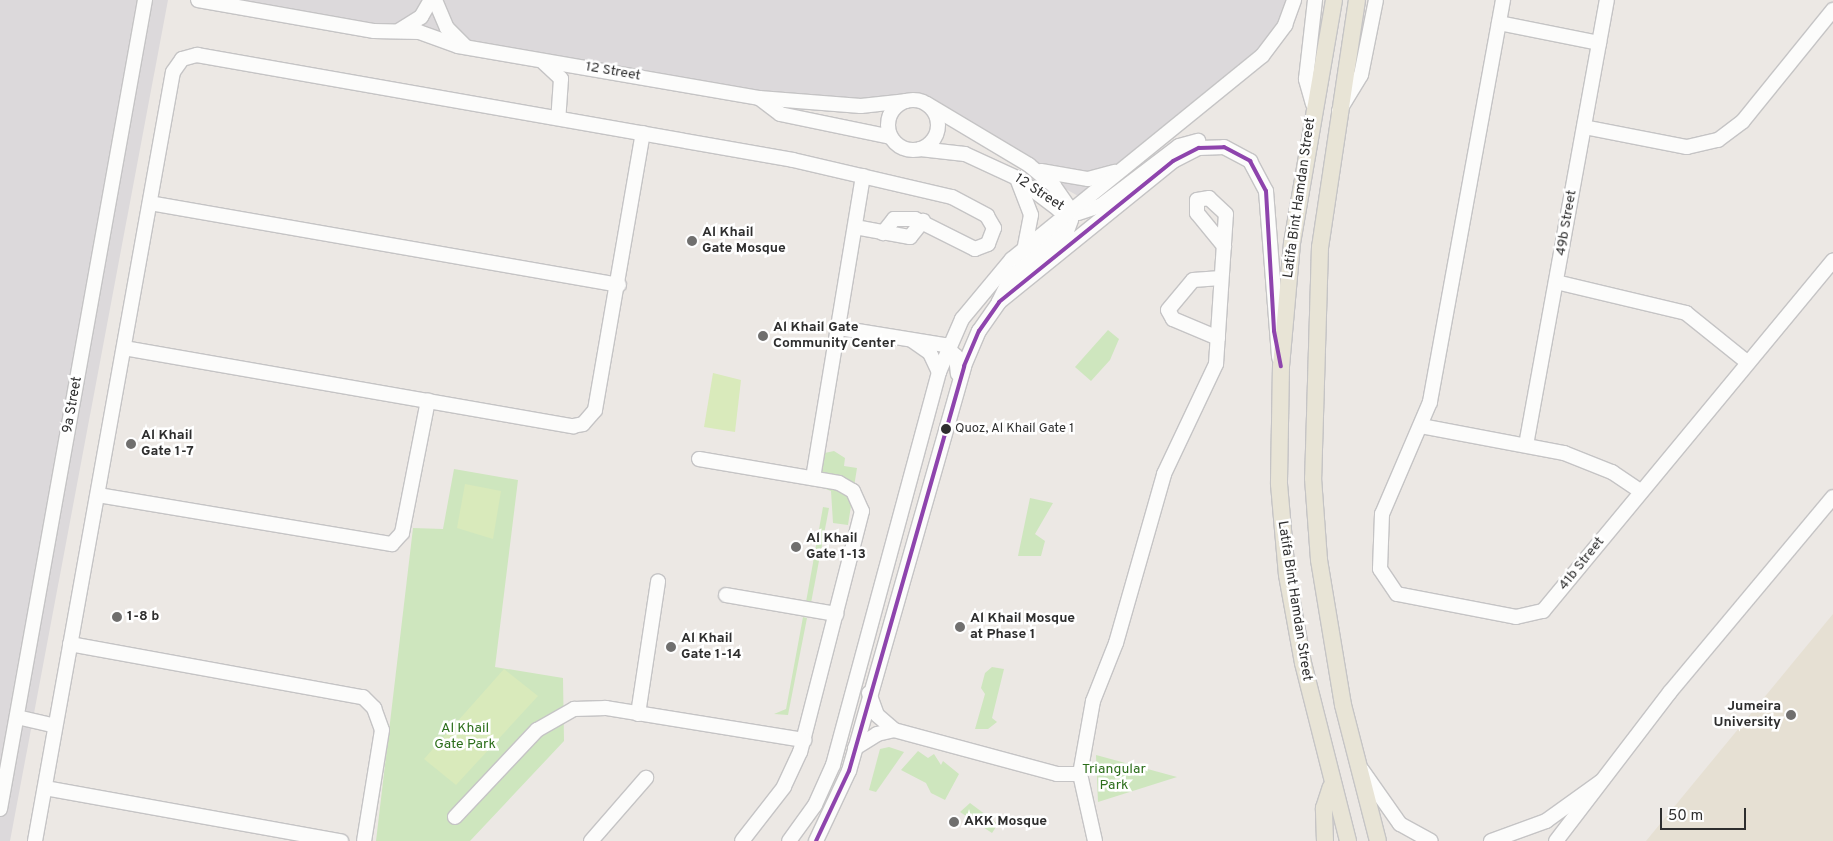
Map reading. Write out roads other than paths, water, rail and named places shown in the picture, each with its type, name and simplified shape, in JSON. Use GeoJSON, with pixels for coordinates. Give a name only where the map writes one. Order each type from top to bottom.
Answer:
{"type":"FeatureCollection","features":[{"type":"Feature","properties":{"kind":"main road","name":"Latifa Bint Hamdan Street"},"geometry":{"type":"LineString","coordinates":[[1334,0],[1313,104],[1293,235],[1281,366],[1282,530],[1303,663],[1331,787],[1348,841]]}},
{"type":"Feature","properties":{"kind":"main road","name":"Latifa Bint Hamdan Street"},"geometry":{"type":"LineString","coordinates":[[1356,0],[1339,111],[1317,282],[1312,445],[1320,560],[1353,755],[1378,841]]}},
{"type":"Feature","properties":{"kind":"main road"},"geometry":{"type":"LineString","coordinates":[[1325,841],[1324,808],[1331,787]]}},
{"type":"Feature","properties":{"kind":"street","name":"9a Street"},"geometry":{"type":"LineString","coordinates":[[0,809],[145,0]]}},
{"type":"Feature","properties":{"kind":"street","name":"12 Street"},"geometry":{"type":"LineString","coordinates":[[198,0],[397,32],[420,32],[468,47],[759,98],[861,106],[906,101]]}},
{"type":"Feature","properties":{"kind":"street"},"geometry":{"type":"LineString","coordinates":[[397,32],[421,17],[433,0],[447,28],[468,47]]}},
{"type":"Feature","properties":{"kind":"street"},"geometry":{"type":"LineString","coordinates":[[789,841],[815,805],[833,765],[939,372],[947,347],[979,293],[1024,250],[1262,56],[1285,25],[1294,0]]}},
{"type":"Feature","properties":{"kind":"street"},"geometry":{"type":"LineString","coordinates":[[1313,104],[1306,80],[1315,0]]}},
{"type":"Feature","properties":{"kind":"street"},"geometry":{"type":"LineString","coordinates":[[1339,111],[1361,75],[1376,0]]}},
{"type":"Feature","properties":{"kind":"street","name":"41b Street"},"geometry":{"type":"LineString","coordinates":[[1503,0],[1431,396],[1421,426],[1386,501],[1380,527],[1380,570],[1386,583],[1411,600],[1516,617],[1535,616],[1550,604],[1640,491],[1833,261]]}},
{"type":"Feature","properties":{"kind":"street","name":"49b Street"},"geometry":{"type":"LineString","coordinates":[[1526,445],[1607,0]]}},
{"type":"Feature","properties":{"kind":"street"},"geometry":{"type":"LineString","coordinates":[[1584,127],[1687,146],[1718,140],[1743,121],[1833,10]]}},
{"type":"Feature","properties":{"kind":"street"},"geometry":{"type":"LineString","coordinates":[[1499,23],[1599,43]]}},
{"type":"Feature","properties":{"kind":"street"},"geometry":{"type":"LineString","coordinates":[[35,841],[173,72],[192,55],[643,133],[927,188],[962,200],[988,216],[994,232],[984,246],[970,248],[923,222],[898,218],[883,232],[855,227]]}},
{"type":"Feature","properties":{"kind":"street"},"geometry":{"type":"LineString","coordinates":[[541,59],[561,79],[558,118]]}},
{"type":"Feature","properties":{"kind":"street","name":"12 Street"},"geometry":{"type":"LineString","coordinates":[[759,98],[780,114],[891,137]]}},
{"type":"Feature","properties":{"kind":"street"},"geometry":{"type":"LineString","coordinates":[[906,101],[927,104],[938,123],[936,134],[920,149],[904,148],[891,137],[888,120],[906,101]]}},
{"type":"Feature","properties":{"kind":"street","name":"12 Street"},"geometry":{"type":"LineString","coordinates":[[927,104],[1029,165],[1060,193],[1070,213]]}},
{"type":"Feature","properties":{"kind":"street"},"geometry":{"type":"LineString","coordinates":[[124,348],[572,426],[588,420],[595,410],[619,285],[643,133]]}},
{"type":"Feature","properties":{"kind":"street"},"geometry":{"type":"LineString","coordinates":[[1070,213],[1100,206],[1179,146],[1197,141],[1244,156],[1264,184],[1274,331],[1281,366]]}},
{"type":"Feature","properties":{"kind":"street"},"geometry":{"type":"LineString","coordinates":[[999,302],[1173,161],[1199,148],[1215,146]]}},
{"type":"Feature","properties":{"kind":"street","name":"12 Street"},"geometry":{"type":"LineString","coordinates":[[920,149],[966,154],[1017,178],[1070,213]]}},
{"type":"Feature","properties":{"kind":"street"},"geometry":{"type":"LineString","coordinates":[[1029,165],[1057,177],[1088,179],[1129,164]]}},
{"type":"Feature","properties":{"kind":"street"},"geometry":{"type":"LineString","coordinates":[[813,478],[863,176]]}},
{"type":"Feature","properties":{"kind":"street"},"geometry":{"type":"LineString","coordinates":[[1017,178],[1031,215],[1024,250]]}},
{"type":"Feature","properties":{"kind":"street"},"geometry":{"type":"LineString","coordinates":[[150,203],[619,285]]}},
{"type":"Feature","properties":{"kind":"street"},"geometry":{"type":"LineString","coordinates":[[816,841],[840,797],[954,399],[973,342],[999,302],[1011,277],[1067,230],[1070,213]]}},
{"type":"Feature","properties":{"kind":"street"},"geometry":{"type":"LineString","coordinates":[[1095,841],[1080,774],[1093,701],[1116,643],[1157,494],[1211,382],[1218,338],[1224,246]]}},
{"type":"Feature","properties":{"kind":"street"},"geometry":{"type":"LineString","coordinates":[[1218,338],[1173,318],[1168,310],[1193,280],[1221,278]]}},
{"type":"Feature","properties":{"kind":"street"},"geometry":{"type":"LineString","coordinates":[[1556,282],[1686,313],[1747,362]]}},
{"type":"Feature","properties":{"kind":"street"},"geometry":{"type":"LineString","coordinates":[[839,328],[947,347],[958,362],[954,399]]}},
{"type":"Feature","properties":{"kind":"street"},"geometry":{"type":"LineString","coordinates":[[912,341],[930,353],[939,372]]}},
{"type":"Feature","properties":{"kind":"street"},"geometry":{"type":"LineString","coordinates":[[98,495],[389,545],[401,537],[428,401]]}},
{"type":"Feature","properties":{"kind":"street"},"geometry":{"type":"LineString","coordinates":[[1421,426],[1526,445],[1580,458],[1640,491]]}},
{"type":"Feature","properties":{"kind":"street"},"geometry":{"type":"LineString","coordinates":[[699,459],[813,478],[849,488],[862,511],[804,740],[784,787],[742,841]]}},
{"type":"Feature","properties":{"kind":"street"},"geometry":{"type":"LineString","coordinates":[[1556,841],[1600,782],[1833,497]]}},
{"type":"Feature","properties":{"kind":"street"},"geometry":{"type":"LineString","coordinates":[[638,714],[658,581]]}},
{"type":"Feature","properties":{"kind":"street"},"geometry":{"type":"LineString","coordinates":[[726,595],[836,614]]}},
{"type":"Feature","properties":{"kind":"street"},"geometry":{"type":"LineString","coordinates":[[70,644],[363,697],[374,708],[382,730],[364,841]]}},
{"type":"Feature","properties":{"kind":"street"},"geometry":{"type":"LineString","coordinates":[[869,693],[878,715],[894,730],[1057,774],[1080,774]]}},
{"type":"Feature","properties":{"kind":"street"},"geometry":{"type":"LineString","coordinates":[[455,817],[554,717],[596,707],[804,740]]}},
{"type":"Feature","properties":{"kind":"street"},"geometry":{"type":"LineString","coordinates":[[16,717],[55,726]]}},
{"type":"Feature","properties":{"kind":"street"},"geometry":{"type":"LineString","coordinates":[[855,748],[869,737],[894,730]]}},
{"type":"Feature","properties":{"kind":"street"},"geometry":{"type":"LineString","coordinates":[[1353,755],[1389,812],[1414,834],[1431,841]]}},
{"type":"Feature","properties":{"kind":"street"},"geometry":{"type":"LineString","coordinates":[[591,841],[646,778]]}},
{"type":"Feature","properties":{"kind":"street"},"geometry":{"type":"LineString","coordinates":[[1491,841],[1546,821],[1600,782]]}},
{"type":"Feature","properties":{"kind":"street"},"geometry":{"type":"LineString","coordinates":[[44,788],[341,841]]}},
{"type":"Feature","properties":{"kind":"place","name":"Al Khail Gate Mosque"},"geometry":{"type":"Point","coordinates":[692,241]}},
{"type":"Feature","properties":{"kind":"place","name":"Al Khail Gate Community Center"},"geometry":{"type":"Point","coordinates":[763,336]}},
{"type":"Feature","properties":{"kind":"place","name":"Quoz, Al Khail Gate 1"},"geometry":{"type":"Point","coordinates":[946,429]}},
{"type":"Feature","properties":{"kind":"place","name":"Al Khail Gate 1-7"},"geometry":{"type":"Point","coordinates":[131,444]}},
{"type":"Feature","properties":{"kind":"place","name":"Al Khail Gate 1-13"},"geometry":{"type":"Point","coordinates":[796,547]}},
{"type":"Feature","properties":{"kind":"place","name":"1-8 b"},"geometry":{"type":"Point","coordinates":[117,617]}},
{"type":"Feature","properties":{"kind":"place","name":"Al Khail Mosque at Phase 1"},"geometry":{"type":"Point","coordinates":[960,627]}},
{"type":"Feature","properties":{"kind":"place","name":"Al Khail Gate 1-14"},"geometry":{"type":"Point","coordinates":[671,647]}},
{"type":"Feature","properties":{"kind":"place","name":"Jumeira University"},"geometry":{"type":"Point","coordinates":[1791,715]}},
{"type":"Feature","properties":{"kind":"place","name":"AKK Mosque"},"geometry":{"type":"Point","coordinates":[954,822]}},
{"type":"Feature","properties":{"kind":"park label","name":"Al Khail Gate Park"},"geometry":{"type":"Point","coordinates":[465,738]}},
{"type":"Feature","properties":{"kind":"park label","name":"Triangular Park"},"geometry":{"type":"Point","coordinates":[1114,778]}}]}
